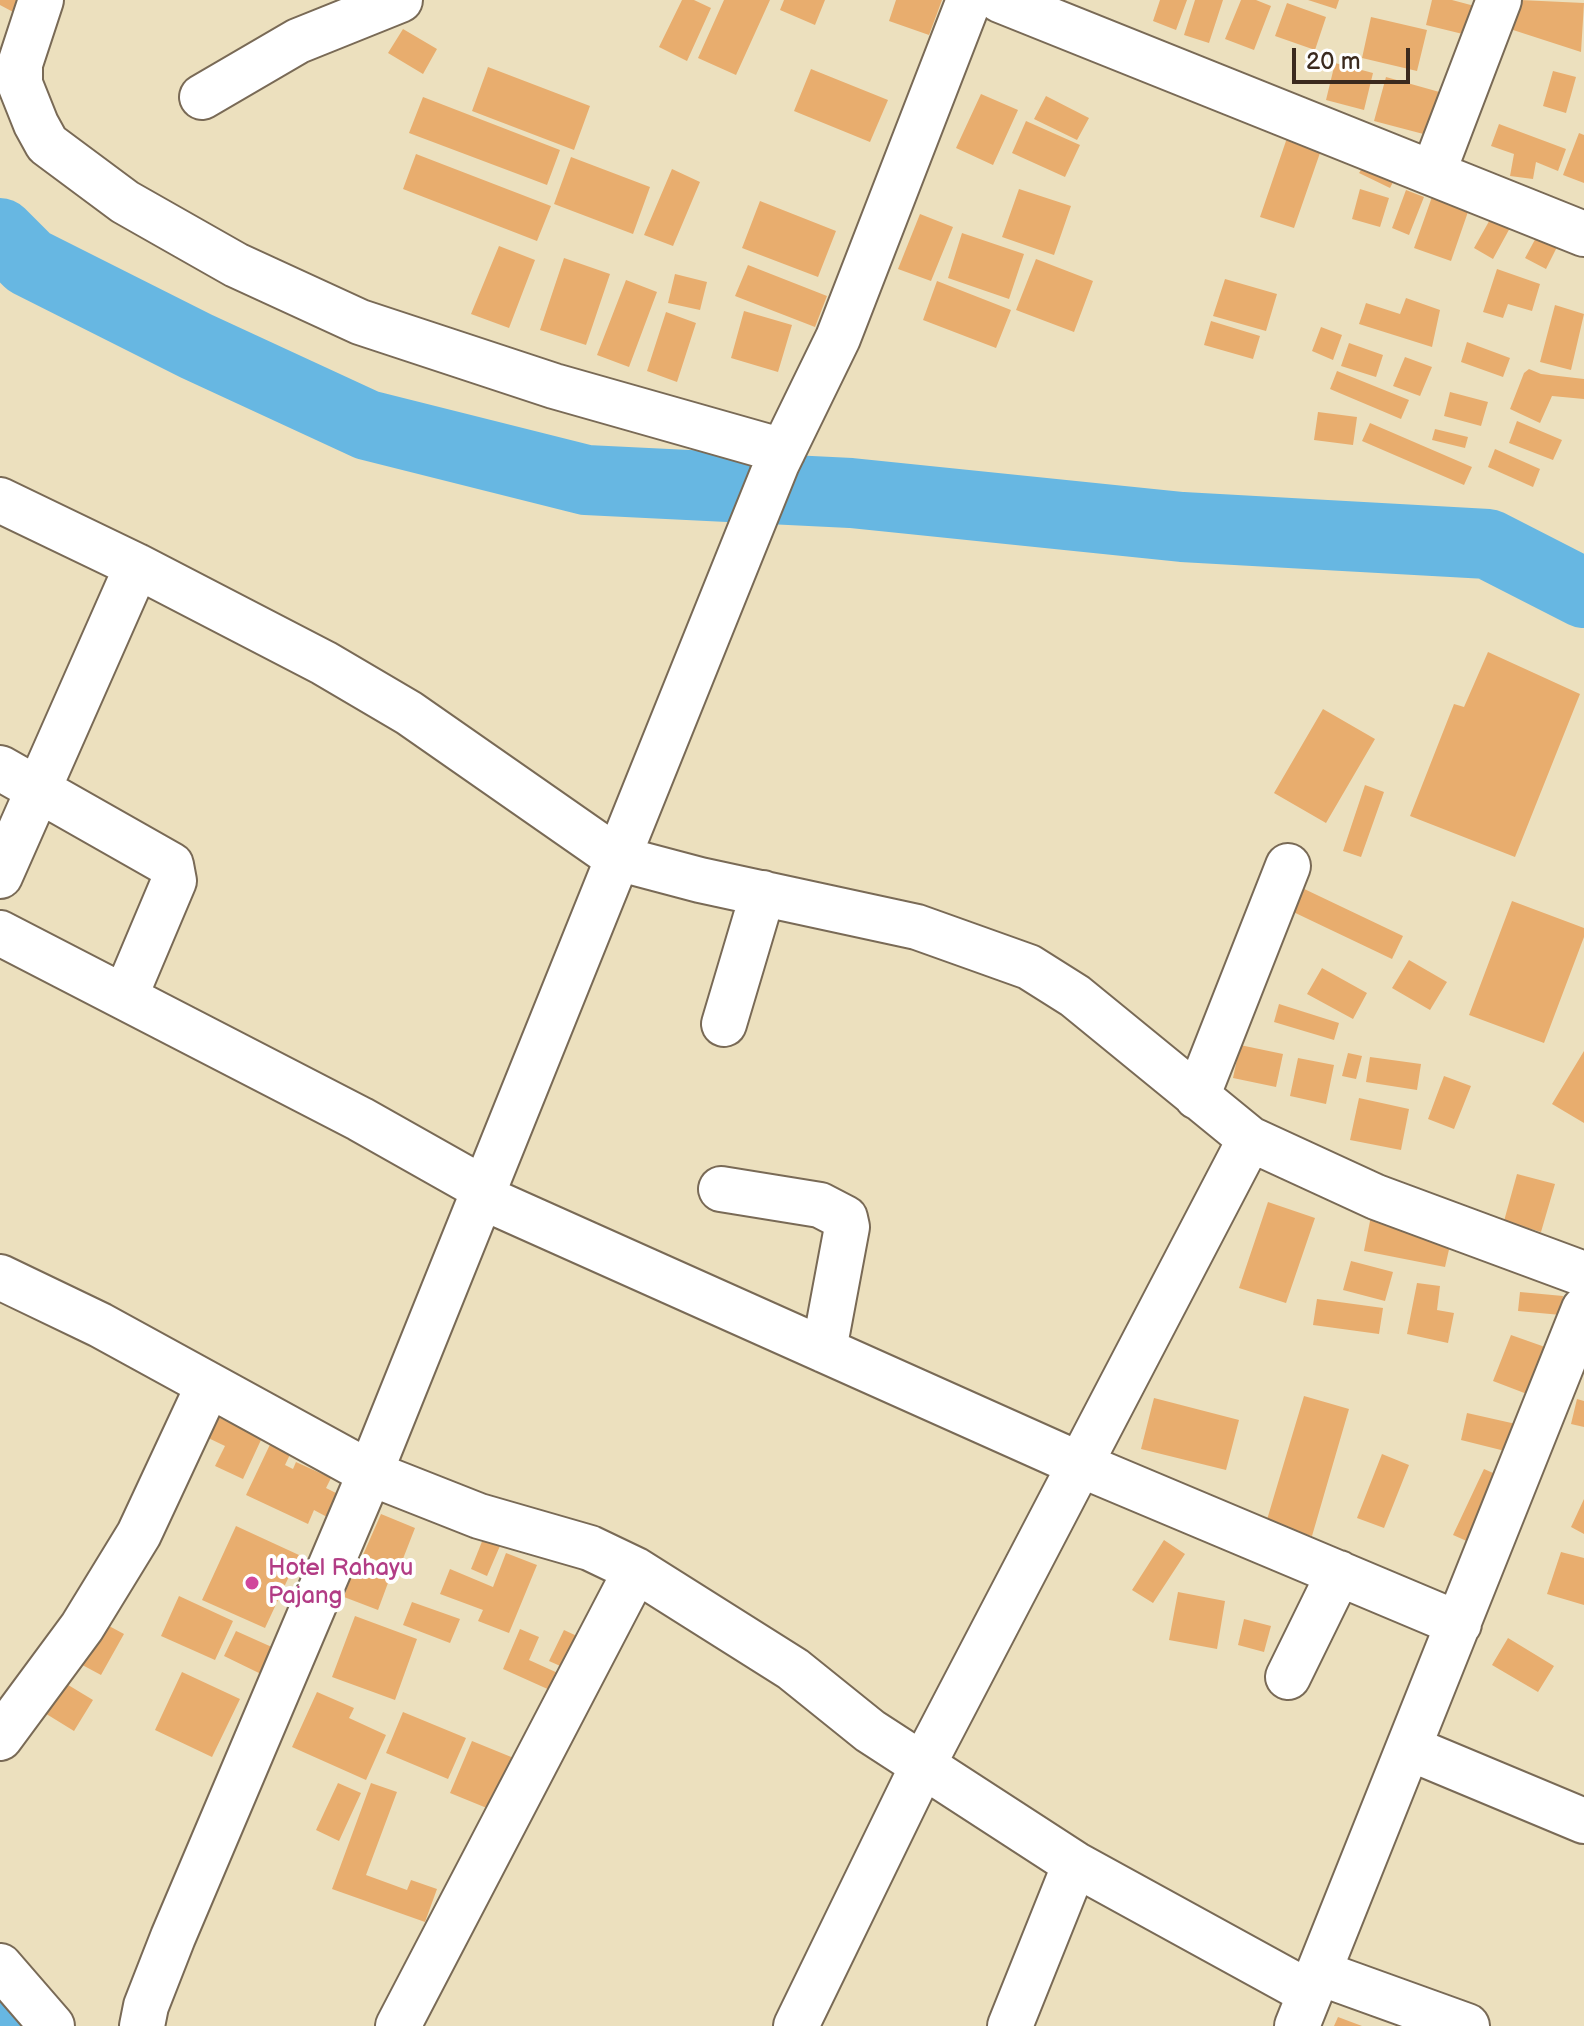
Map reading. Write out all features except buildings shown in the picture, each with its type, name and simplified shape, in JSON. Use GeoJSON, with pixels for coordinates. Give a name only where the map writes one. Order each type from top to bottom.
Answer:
{"type":"FeatureCollection","features":[{"type":"Feature","properties":{"kind":"street"},"geometry":{"type":"LineString","coordinates":[[41,0],[20,64],[20,84],[36,124],[47,144],[125,202],[236,265],[360,322],[780,457]]}},
{"type":"Feature","properties":{"kind":"street"},"geometry":{"type":"LineString","coordinates":[[202,97],[298,41],[400,0]]}},
{"type":"Feature","properties":{"kind":"street"},"geometry":{"type":"LineString","coordinates":[[142,2026],[146,2006],[173,1937],[370,1473],[780,457],[838,338],[969,0]]}},
{"type":"Feature","properties":{"kind":"street"},"geometry":{"type":"LineString","coordinates":[[1000,0],[1584,234]]}},
{"type":"Feature","properties":{"kind":"street"},"geometry":{"type":"LineString","coordinates":[[1433,173],[1499,0]]}},
{"type":"Feature","properties":{"kind":"street"},"geometry":{"type":"LineString","coordinates":[[0,95],[36,124]]}},
{"type":"Feature","properties":{"kind":"street"},"geometry":{"type":"LineString","coordinates":[[0,500],[137,566],[324,663],[409,713],[617,858],[917,927],[1029,967],[1075,996],[1250,1139],[1376,1197],[1584,1274]]}},
{"type":"Feature","properties":{"kind":"street"},"geometry":{"type":"LineString","coordinates":[[0,876],[137,566]]}},
{"type":"Feature","properties":{"kind":"street"},"geometry":{"type":"LineString","coordinates":[[0,768],[104,824],[171,865],[174,881],[125,997]]}},
{"type":"Feature","properties":{"kind":"street"},"geometry":{"type":"LineString","coordinates":[[1197,1097],[1288,866]]}},
{"type":"Feature","properties":{"kind":"street"},"geometry":{"type":"LineString","coordinates":[[724,1024],[763,893]]}},
{"type":"Feature","properties":{"kind":"street"},"geometry":{"type":"LineString","coordinates":[[0,933],[360,1119],[483,1193],[1081,1465],[1459,1624]]}},
{"type":"Feature","properties":{"kind":"street"},"geometry":{"type":"LineString","coordinates":[[796,2026],[923,1765],[1250,1139]]}},
{"type":"Feature","properties":{"kind":"street"},"geometry":{"type":"LineString","coordinates":[[721,1189],[820,1205],[845,1218],[847,1227],[824,1350]]}},
{"type":"Feature","properties":{"kind":"street"},"geometry":{"type":"LineString","coordinates":[[0,1277],[100,1325],[370,1473],[479,1516],[590,1548],[636,1570],[793,1669],[870,1731],[1075,1864],[1309,1997],[1467,2026]]}},
{"type":"Feature","properties":{"kind":"street"},"geometry":{"type":"LineString","coordinates":[[1309,1997],[1584,1309]]}},
{"type":"Feature","properties":{"kind":"street"},"geometry":{"type":"LineString","coordinates":[[5,1718],[82,1627],[139,1534],[208,1386]]}},
{"type":"Feature","properties":{"kind":"street"},"geometry":{"type":"LineString","coordinates":[[398,2026],[636,1570]]}},
{"type":"Feature","properties":{"kind":"street"},"geometry":{"type":"LineString","coordinates":[[1288,1677],[1339,1573]]}},
{"type":"Feature","properties":{"kind":"street"},"geometry":{"type":"LineString","coordinates":[[1409,1748],[1584,1821]]}},
{"type":"Feature","properties":{"kind":"street"},"geometry":{"type":"LineString","coordinates":[[1010,2026],[1075,1864]]}},
{"type":"Feature","properties":{"kind":"street"},"geometry":{"type":"LineString","coordinates":[[0,1966],[52,2026]]}},
{"type":"Feature","properties":{"kind":"waterway"},"geometry":{"type":"LineString","coordinates":[[0,233],[29,262],[196,346],[367,425],[586,480],[851,493],[1182,527],[1488,544],[1584,593]]}},
{"type":"Feature","properties":{"kind":"waterway"},"geometry":{"type":"LineString","coordinates":[[0,2017],[7,2026]]}},
{"type":"Feature","properties":{"kind":"place","name":"Hotel Rahayu Pajang"},"geometry":{"type":"Point","coordinates":[252,1583]}}]}
